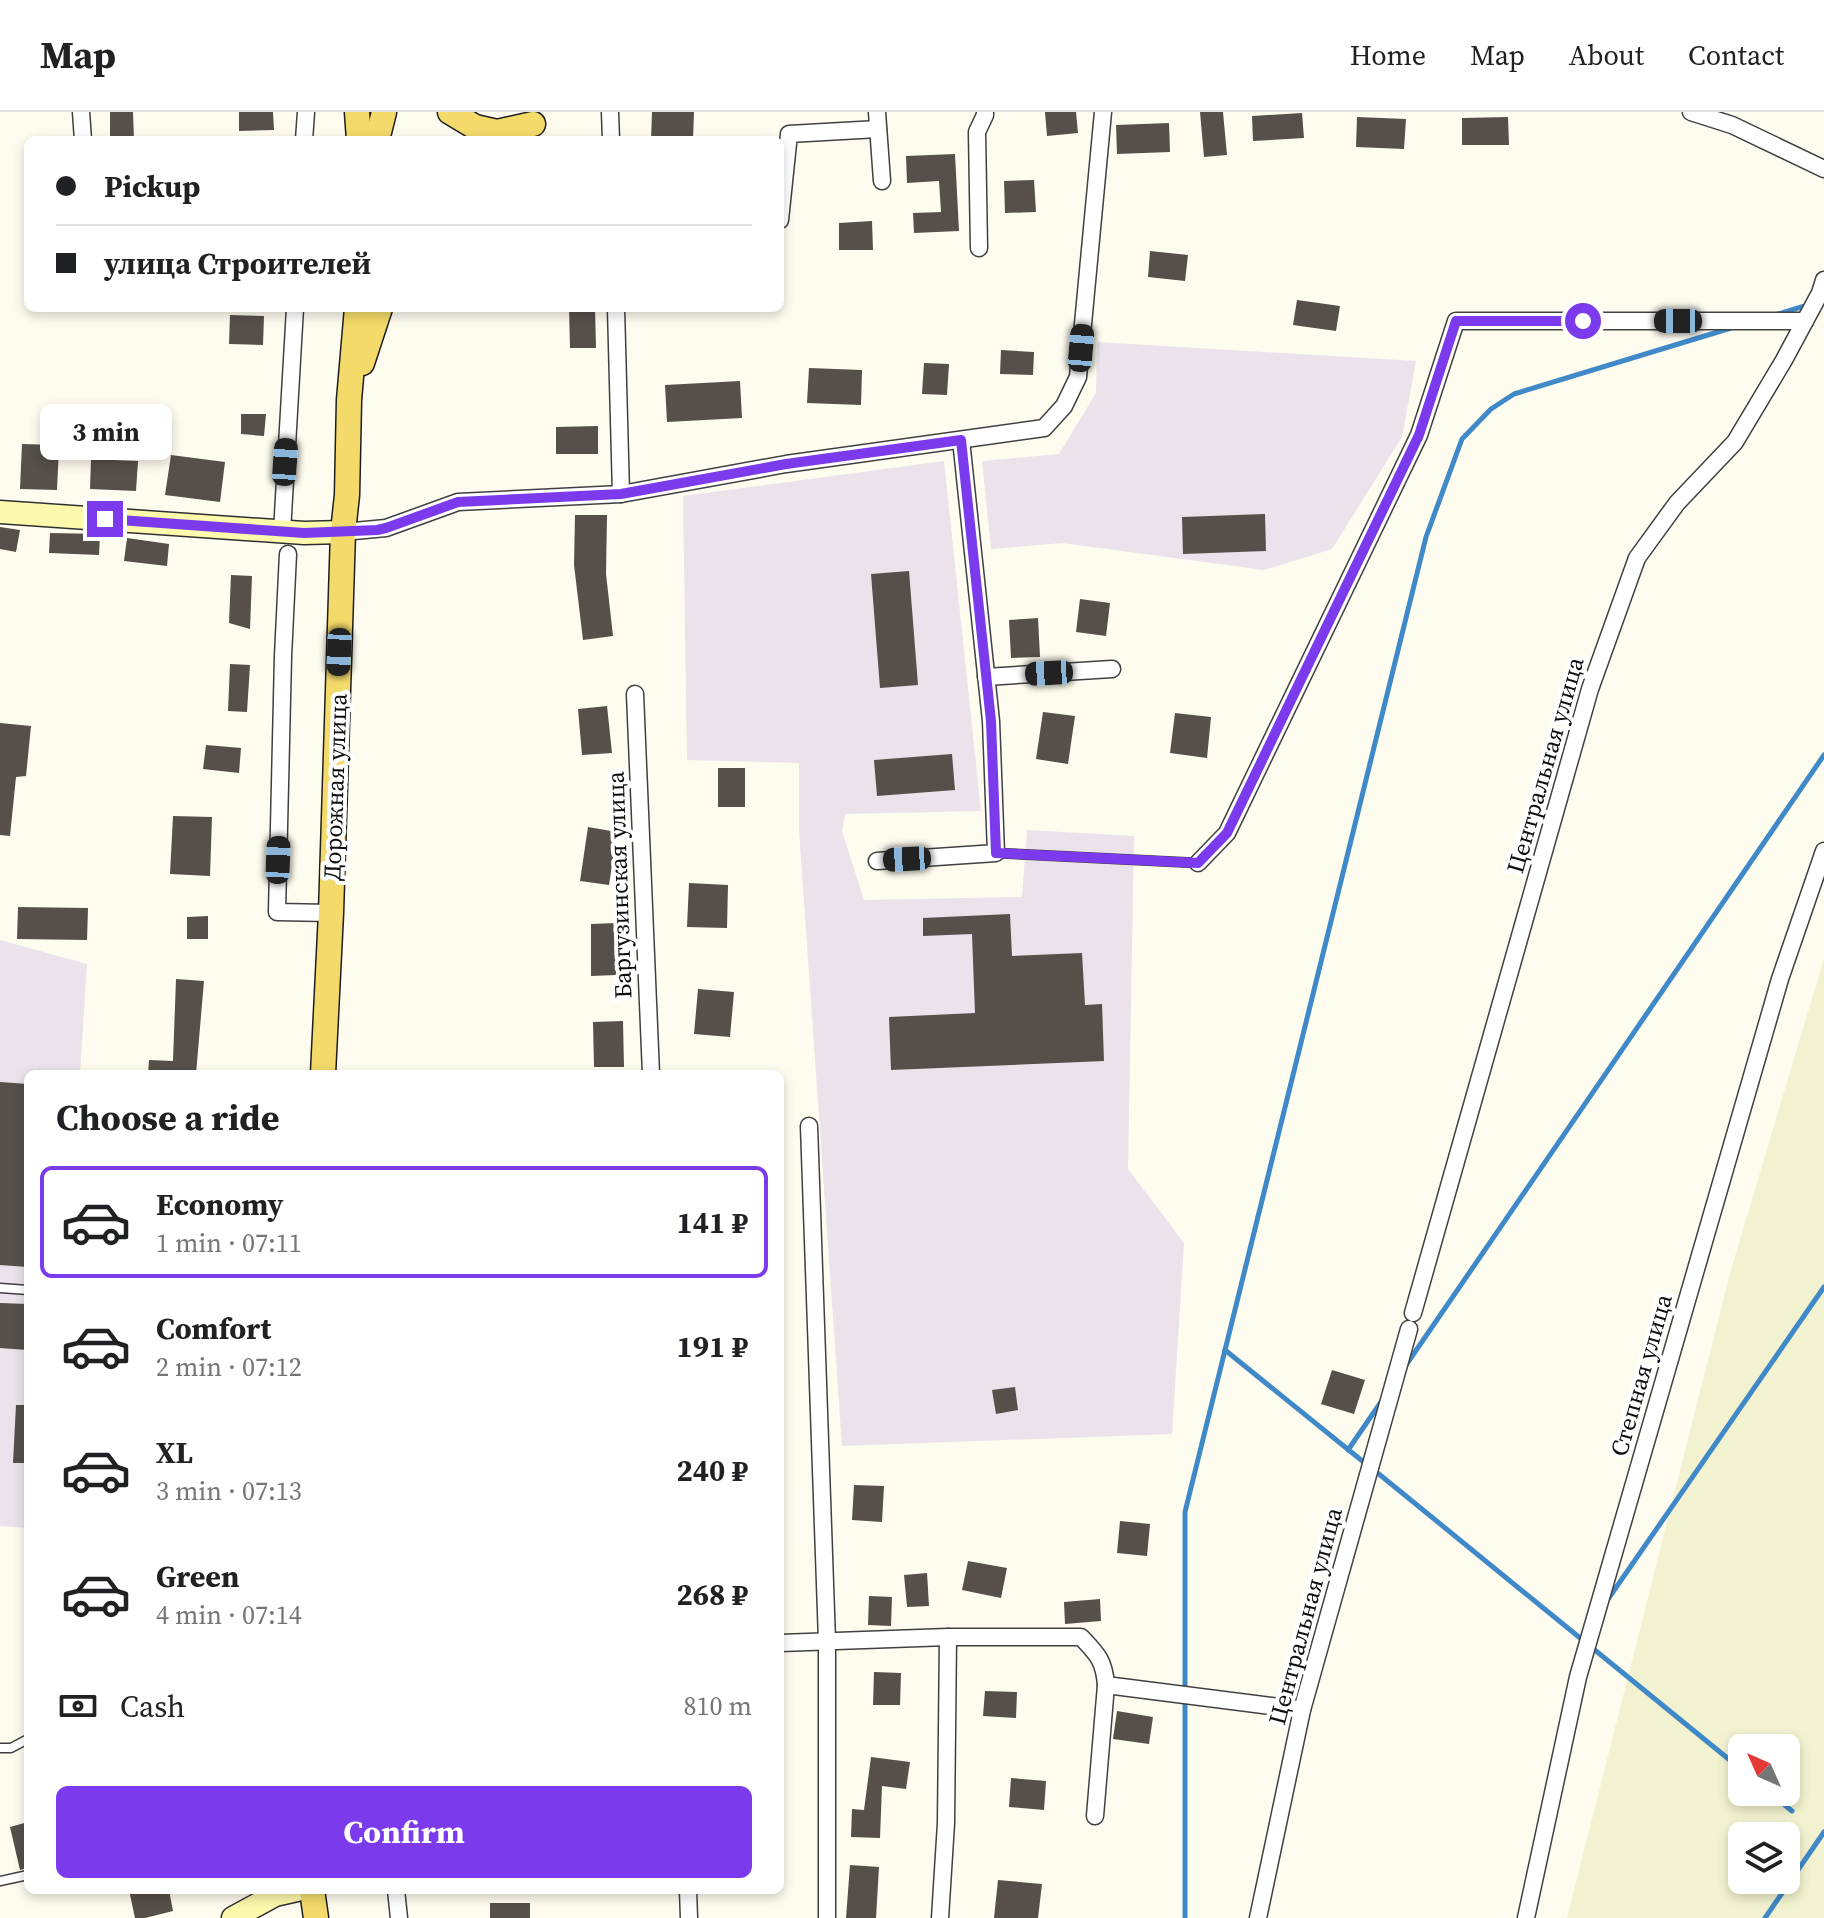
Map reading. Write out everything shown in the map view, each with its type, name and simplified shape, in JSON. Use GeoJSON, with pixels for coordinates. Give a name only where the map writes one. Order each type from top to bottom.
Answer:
{"type":"FeatureCollection","features":[{"type":"Feature","properties":{"kind":"main road"},"geometry":{"type":"LineString","coordinates":[[357,112],[360,136]]}},
{"type":"Feature","properties":{"kind":"main road"},"geometry":{"type":"LineString","coordinates":[[362,136],[368,112]]}},
{"type":"Feature","properties":{"kind":"main road"},"geometry":{"type":"LineString","coordinates":[[378,136],[384,112]]}},
{"type":"Feature","properties":{"kind":"main road"},"geometry":{"type":"LineString","coordinates":[[450,112],[475,127],[497,132],[540,118]]}},
{"type":"Feature","properties":{"kind":"main road"},"geometry":{"type":"LineString","coordinates":[[515,136],[540,118]]}},
{"type":"Feature","properties":{"kind":"main road","name":"Дорожная улица"},"geometry":{"type":"LineString","coordinates":[[323,1070],[343,532],[357,312]]}},
{"type":"Feature","properties":{"kind":"main road"},"geometry":{"type":"LineString","coordinates":[[349,400],[379,312]]}},
{"type":"Feature","properties":{"kind":"main road"},"geometry":{"type":"LineString","coordinates":[[313,1894],[316,1918]]}},
{"type":"Feature","properties":{"kind":"street"},"geometry":{"type":"LineString","coordinates":[[81,112],[83,136]]}},
{"type":"Feature","properties":{"kind":"street"},"geometry":{"type":"LineString","coordinates":[[304,136],[306,112]]}},
{"type":"Feature","properties":{"kind":"street"},"geometry":{"type":"LineString","coordinates":[[610,112],[611,136]]}},
{"type":"Feature","properties":{"kind":"street"},"geometry":{"type":"LineString","coordinates":[[979,248],[977,132],[985,112]]}},
{"type":"Feature","properties":{"kind":"street"},"geometry":{"type":"LineString","coordinates":[[0,512],[282,532],[343,532],[386,528],[458,502],[621,494],[786,464],[1044,428],[1064,406],[1078,377],[1103,112]]}},
{"type":"Feature","properties":{"kind":"street"},"geometry":{"type":"LineString","coordinates":[[1691,112],[1732,125],[1824,169]]}},
{"type":"Feature","properties":{"kind":"street"},"geometry":{"type":"LineString","coordinates":[[784,182],[789,134],[877,120],[882,181]]}},
{"type":"Feature","properties":{"kind":"street","name":"Центральная улица"},"geometry":{"type":"LineString","coordinates":[[1258,1918],[1302,1710],[1590,689],[1637,558],[1677,503],[1735,442],[1805,321],[1824,280]]}},
{"type":"Feature","properties":{"kind":"street"},"geometry":{"type":"LineString","coordinates":[[282,532],[295,312]]}},
{"type":"Feature","properties":{"kind":"street"},"geometry":{"type":"LineString","coordinates":[[616,312],[621,494]]}},
{"type":"Feature","properties":{"kind":"street"},"geometry":{"type":"LineString","coordinates":[[1198,863],[1227,833],[1419,435],[1456,321],[1805,321]]}},
{"type":"Feature","properties":{"kind":"street"},"geometry":{"type":"LineString","coordinates":[[877,861],[996,853],[991,721],[961,440]]}},
{"type":"Feature","properties":{"kind":"street"},"geometry":{"type":"LineString","coordinates":[[288,554],[277,912],[331,913]]}},
{"type":"Feature","properties":{"kind":"street"},"geometry":{"type":"LineString","coordinates":[[986,677],[1112,669]]}},
{"type":"Feature","properties":{"kind":"street","name":"Баргузинская улица"},"geometry":{"type":"LineString","coordinates":[[635,694],[651,1070]]}},
{"type":"Feature","properties":{"kind":"street","name":"Степная улица"},"geometry":{"type":"LineString","coordinates":[[1526,1918],[1578,1677],[1780,979],[1824,851]]}},
{"type":"Feature","properties":{"kind":"street"},"geometry":{"type":"LineString","coordinates":[[809,1126],[827,1641],[827,1918]]}},
{"type":"Feature","properties":{"kind":"street"},"geometry":{"type":"LineString","coordinates":[[940,1918],[946,1823],[948,1637]]}},
{"type":"Feature","properties":{"kind":"street"},"geometry":{"type":"LineString","coordinates":[[784,1643],[948,1637],[1081,1637],[1098,1655],[1104,1667],[1106,1685],[1095,1816]]}},
{"type":"Feature","properties":{"kind":"street"},"geometry":{"type":"LineString","coordinates":[[1106,1685],[1302,1710]]}},
{"type":"Feature","properties":{"kind":"street"},"geometry":{"type":"LineString","coordinates":[[233,1918],[279,1894]]}},
{"type":"Feature","properties":{"kind":"street"},"geometry":{"type":"LineString","coordinates":[[396,1894],[399,1918]]}},
{"type":"Feature","properties":{"kind":"street"},"geometry":{"type":"LineString","coordinates":[[688,1894],[689,1918]]}},
{"type":"Feature","properties":{"kind":"lane"},"geometry":{"type":"LineString","coordinates":[[996,853],[1198,863]]}},
{"type":"Feature","properties":{"kind":"lane"},"geometry":{"type":"LineString","coordinates":[[0,1288],[24,1290]]}},
{"type":"Feature","properties":{"kind":"lane"},"geometry":{"type":"LineString","coordinates":[[0,1748],[11,1748],[24,1741]]}},
{"type":"Feature","properties":{"kind":"lane"},"geometry":{"type":"LineString","coordinates":[[0,1881],[24,1876]]}},
{"type":"Feature","properties":{"kind":"shaded area"},"geometry":{"type":"Polygon","coordinates":[[[1097,342],[1416,361],[1402,437],[1332,549],[1264,570],[1062,543],[991,549],[982,461],[1059,454],[1096,393],[1097,342]]]}},
{"type":"Feature","properties":{"kind":"shaded area"},"geometry":{"type":"Polygon","coordinates":[[[944,461],[981,811],[845,814],[842,831],[864,900],[1022,897],[1027,830],[1134,836],[1128,1169],[1184,1243],[1172,1434],[842,1446],[799,830],[799,763],[687,760],[683,496],[944,461]]]}},
{"type":"Feature","properties":{"kind":"shaded area"},"geometry":{"type":"Polygon","coordinates":[[[0,940],[87,964],[80,1070],[24,1070],[24,1528],[0,1526],[0,940]]]}},
{"type":"Feature","properties":{"kind":"green space"},"geometry":{"type":"Polygon","coordinates":[[[1824,958],[1824,1918],[1567,1918],[1730,1273],[1824,958]]]}},
{"type":"Feature","properties":{"kind":"building"},"geometry":{"type":"Polygon","coordinates":[[[110,112],[133,112],[134,136],[110,136],[110,112]]]}},
{"type":"Feature","properties":{"kind":"building"},"geometry":{"type":"Polygon","coordinates":[[[239,112],[273,112],[274,130],[239,131],[239,112]]]}},
{"type":"Feature","properties":{"kind":"building"},"geometry":{"type":"Polygon","coordinates":[[[652,112],[694,112],[693,136],[651,136],[652,112]]]}},
{"type":"Feature","properties":{"kind":"building"},"geometry":{"type":"Polygon","coordinates":[[[1045,112],[1076,112],[1078,133],[1047,136],[1045,112]]]}},
{"type":"Feature","properties":{"kind":"building"},"geometry":{"type":"Polygon","coordinates":[[[1200,112],[1223,112],[1227,155],[1204,157],[1200,112]]]}},
{"type":"Feature","properties":{"kind":"building"},"geometry":{"type":"Polygon","coordinates":[[[1302,113],[1304,138],[1253,141],[1252,116],[1302,113]]]}},
{"type":"Feature","properties":{"kind":"building"},"geometry":{"type":"Polygon","coordinates":[[[1357,117],[1406,119],[1404,149],[1356,147],[1357,117]]]}},
{"type":"Feature","properties":{"kind":"building"},"geometry":{"type":"Polygon","coordinates":[[[1508,117],[1509,145],[1462,145],[1462,118],[1508,117]]]}},
{"type":"Feature","properties":{"kind":"building"},"geometry":{"type":"Polygon","coordinates":[[[1169,123],[1170,152],[1117,154],[1116,125],[1169,123]]]}},
{"type":"Feature","properties":{"kind":"building"},"geometry":{"type":"Polygon","coordinates":[[[955,154],[959,231],[914,233],[913,213],[941,212],[939,181],[907,183],[906,156],[955,154]]]}},
{"type":"Feature","properties":{"kind":"building"},"geometry":{"type":"Polygon","coordinates":[[[1034,180],[1036,212],[1005,213],[1004,181],[1034,180]]]}},
{"type":"Feature","properties":{"kind":"building"},"geometry":{"type":"Polygon","coordinates":[[[872,221],[873,250],[839,250],[839,223],[872,221]]]}},
{"type":"Feature","properties":{"kind":"building"},"geometry":{"type":"Polygon","coordinates":[[[1150,251],[1188,255],[1185,281],[1148,277],[1150,251]]]}},
{"type":"Feature","properties":{"kind":"building"},"geometry":{"type":"Polygon","coordinates":[[[1297,300],[1340,306],[1336,331],[1293,325],[1297,300]]]}},
{"type":"Feature","properties":{"kind":"building"},"geometry":{"type":"Polygon","coordinates":[[[569,312],[595,312],[596,348],[570,348],[569,312]]]}},
{"type":"Feature","properties":{"kind":"building"},"geometry":{"type":"Polygon","coordinates":[[[230,315],[264,316],[263,345],[229,344],[230,315]]]}},
{"type":"Feature","properties":{"kind":"building"},"geometry":{"type":"Polygon","coordinates":[[[1001,350],[1034,352],[1033,375],[1000,374],[1001,350]]]}},
{"type":"Feature","properties":{"kind":"building"},"geometry":{"type":"Polygon","coordinates":[[[924,363],[949,364],[947,395],[922,394],[924,363]]]}},
{"type":"Feature","properties":{"kind":"building"},"geometry":{"type":"Polygon","coordinates":[[[809,368],[862,370],[861,405],[807,403],[809,368]]]}},
{"type":"Feature","properties":{"kind":"building"},"geometry":{"type":"Polygon","coordinates":[[[740,381],[742,418],[667,422],[665,385],[740,381]]]}},
{"type":"Feature","properties":{"kind":"building"},"geometry":{"type":"Polygon","coordinates":[[[241,414],[266,414],[264,436],[241,434],[241,414]]]}},
{"type":"Feature","properties":{"kind":"building"},"geometry":{"type":"Polygon","coordinates":[[[598,426],[598,454],[556,454],[556,427],[598,426]]]}},
{"type":"Feature","properties":{"kind":"building"},"geometry":{"type":"Polygon","coordinates":[[[22,444],[59,445],[57,490],[20,489],[22,444]]]}},
{"type":"Feature","properties":{"kind":"building"},"geometry":{"type":"Polygon","coordinates":[[[171,455],[225,462],[220,502],[165,495],[171,455]]]}},
{"type":"Feature","properties":{"kind":"building"},"geometry":{"type":"Polygon","coordinates":[[[91,459],[138,461],[136,491],[90,489],[91,459]]]}},
{"type":"Feature","properties":{"kind":"building"},"geometry":{"type":"Polygon","coordinates":[[[1265,514],[1266,551],[1183,554],[1182,517],[1265,514]]]}},
{"type":"Feature","properties":{"kind":"building"},"geometry":{"type":"Polygon","coordinates":[[[575,515],[607,515],[606,574],[613,636],[583,640],[574,565],[575,515]]]}},
{"type":"Feature","properties":{"kind":"building"},"geometry":{"type":"Polygon","coordinates":[[[0,527],[20,530],[16,552],[0,549],[0,527]]]}},
{"type":"Feature","properties":{"kind":"building"},"geometry":{"type":"Polygon","coordinates":[[[50,533],[100,534],[99,555],[49,553],[50,533]]]}},
{"type":"Feature","properties":{"kind":"building"},"geometry":{"type":"Polygon","coordinates":[[[127,538],[169,544],[167,566],[124,561],[127,538]]]}},
{"type":"Feature","properties":{"kind":"building"},"geometry":{"type":"Polygon","coordinates":[[[909,571],[918,685],[880,688],[871,574],[909,571]]]}},
{"type":"Feature","properties":{"kind":"building"},"geometry":{"type":"Polygon","coordinates":[[[231,575],[252,576],[250,629],[229,623],[231,575]]]}},
{"type":"Feature","properties":{"kind":"building"},"geometry":{"type":"Polygon","coordinates":[[[1080,599],[1110,603],[1106,636],[1076,632],[1080,599]]]}},
{"type":"Feature","properties":{"kind":"building"},"geometry":{"type":"Polygon","coordinates":[[[1038,618],[1040,657],[1011,658],[1009,620],[1038,618]]]}},
{"type":"Feature","properties":{"kind":"building"},"geometry":{"type":"Polygon","coordinates":[[[230,664],[250,665],[247,712],[228,711],[230,664]]]}},
{"type":"Feature","properties":{"kind":"building"},"geometry":{"type":"Polygon","coordinates":[[[607,706],[612,753],[582,755],[578,709],[607,706]]]}},
{"type":"Feature","properties":{"kind":"building"},"geometry":{"type":"Polygon","coordinates":[[[1043,712],[1075,716],[1068,764],[1036,759],[1043,712]]]}},
{"type":"Feature","properties":{"kind":"building"},"geometry":{"type":"Polygon","coordinates":[[[1175,713],[1211,717],[1207,758],[1170,753],[1175,713]]]}},
{"type":"Feature","properties":{"kind":"building"},"geometry":{"type":"Polygon","coordinates":[[[0,723],[31,726],[26,776],[16,777],[10,836],[0,835],[0,723]]]}},
{"type":"Feature","properties":{"kind":"building"},"geometry":{"type":"Polygon","coordinates":[[[206,745],[241,748],[239,773],[203,769],[206,745]]]}},
{"type":"Feature","properties":{"kind":"building"},"geometry":{"type":"Polygon","coordinates":[[[952,754],[955,790],[877,796],[874,760],[952,754]]]}},
{"type":"Feature","properties":{"kind":"building"},"geometry":{"type":"Polygon","coordinates":[[[718,768],[745,768],[745,807],[718,807],[718,768]]]}},
{"type":"Feature","properties":{"kind":"building"},"geometry":{"type":"Polygon","coordinates":[[[173,816],[212,817],[210,876],[170,874],[173,816]]]}},
{"type":"Feature","properties":{"kind":"building"},"geometry":{"type":"Polygon","coordinates":[[[588,827],[617,832],[609,885],[580,881],[588,827]]]}},
{"type":"Feature","properties":{"kind":"building"},"geometry":{"type":"Polygon","coordinates":[[[689,883],[728,885],[727,928],[687,927],[689,883]]]}},
{"type":"Feature","properties":{"kind":"building"},"geometry":{"type":"Polygon","coordinates":[[[18,907],[88,908],[87,940],[17,939],[18,907]]]}},
{"type":"Feature","properties":{"kind":"building"},"geometry":{"type":"Polygon","coordinates":[[[1010,914],[1012,956],[1082,953],[1085,1005],[1102,1004],[1104,1061],[891,1070],[889,1017],[975,1013],[972,934],[923,936],[923,918],[1010,914]]]}},
{"type":"Feature","properties":{"kind":"building"},"geometry":{"type":"Polygon","coordinates":[[[208,916],[208,939],[187,939],[187,917],[208,916]]]}},
{"type":"Feature","properties":{"kind":"building"},"geometry":{"type":"Polygon","coordinates":[[[616,923],[616,975],[591,976],[591,924],[616,923]]]}},
{"type":"Feature","properties":{"kind":"building"},"geometry":{"type":"Polygon","coordinates":[[[176,979],[204,981],[196,1070],[148,1070],[149,1060],[173,1061],[176,979]]]}},
{"type":"Feature","properties":{"kind":"building"},"geometry":{"type":"Polygon","coordinates":[[[698,989],[734,992],[730,1037],[694,1034],[698,989]]]}},
{"type":"Feature","properties":{"kind":"building"},"geometry":{"type":"Polygon","coordinates":[[[623,1021],[624,1067],[594,1067],[593,1022],[623,1021]]]}},
{"type":"Feature","properties":{"kind":"building"},"geometry":{"type":"Polygon","coordinates":[[[0,1082],[24,1084],[24,1267],[0,1265],[0,1082]]]}},
{"type":"Feature","properties":{"kind":"building"},"geometry":{"type":"Polygon","coordinates":[[[0,1303],[24,1304],[24,1350],[0,1348],[0,1303]]]}},
{"type":"Feature","properties":{"kind":"building"},"geometry":{"type":"Polygon","coordinates":[[[1332,1370],[1365,1380],[1354,1414],[1321,1404],[1332,1370]]]}},
{"type":"Feature","properties":{"kind":"building"},"geometry":{"type":"Polygon","coordinates":[[[1015,1387],[1018,1410],[996,1414],[992,1390],[1015,1387]]]}},
{"type":"Feature","properties":{"kind":"building"},"geometry":{"type":"Polygon","coordinates":[[[16,1405],[24,1405],[24,1463],[13,1463],[16,1405]]]}},
{"type":"Feature","properties":{"kind":"building"},"geometry":{"type":"Polygon","coordinates":[[[854,1485],[884,1486],[882,1522],[852,1520],[854,1485]]]}},
{"type":"Feature","properties":{"kind":"building"},"geometry":{"type":"Polygon","coordinates":[[[1120,1521],[1150,1524],[1147,1556],[1117,1553],[1120,1521]]]}},
{"type":"Feature","properties":{"kind":"building"},"geometry":{"type":"Polygon","coordinates":[[[968,1561],[1007,1568],[1001,1598],[962,1590],[968,1561]]]}},
{"type":"Feature","properties":{"kind":"building"},"geometry":{"type":"Polygon","coordinates":[[[927,1573],[929,1606],[907,1607],[904,1575],[927,1573]]]}},
{"type":"Feature","properties":{"kind":"building"},"geometry":{"type":"Polygon","coordinates":[[[869,1596],[892,1597],[891,1626],[868,1625],[869,1596]]]}},
{"type":"Feature","properties":{"kind":"building"},"geometry":{"type":"Polygon","coordinates":[[[1100,1599],[1101,1621],[1065,1624],[1064,1602],[1100,1599]]]}},
{"type":"Feature","properties":{"kind":"building"},"geometry":{"type":"Polygon","coordinates":[[[874,1672],[901,1673],[900,1705],[873,1705],[874,1672]]]}},
{"type":"Feature","properties":{"kind":"building"},"geometry":{"type":"Polygon","coordinates":[[[985,1691],[1017,1692],[1016,1718],[983,1716],[985,1691]]]}},
{"type":"Feature","properties":{"kind":"building"},"geometry":{"type":"Polygon","coordinates":[[[1117,1711],[1153,1717],[1149,1744],[1113,1739],[1117,1711]]]}},
{"type":"Feature","properties":{"kind":"building"},"geometry":{"type":"Polygon","coordinates":[[[871,1757],[910,1762],[906,1789],[882,1786],[880,1838],[851,1837],[852,1809],[864,1810],[871,1757]]]}},
{"type":"Feature","properties":{"kind":"building"},"geometry":{"type":"Polygon","coordinates":[[[1011,1778],[1046,1781],[1044,1810],[1009,1807],[1011,1778]]]}},
{"type":"Feature","properties":{"kind":"building"},"geometry":{"type":"Polygon","coordinates":[[[24,1823],[24,1869],[20,1870],[10,1827],[24,1823]]]}},
{"type":"Feature","properties":{"kind":"building"},"geometry":{"type":"Polygon","coordinates":[[[850,1865],[879,1867],[876,1918],[846,1918],[850,1865]]]}},
{"type":"Feature","properties":{"kind":"building"},"geometry":{"type":"Polygon","coordinates":[[[998,1880],[1042,1884],[1038,1918],[994,1918],[998,1880]]]}},
{"type":"Feature","properties":{"kind":"building"},"geometry":{"type":"Polygon","coordinates":[[[130,1894],[170,1894],[173,1911],[135,1918],[130,1894]]]}},
{"type":"Feature","properties":{"kind":"building"},"geometry":{"type":"Polygon","coordinates":[[[490,1903],[530,1903],[530,1918],[490,1918],[490,1903]]]}},
{"type":"Feature","properties":{"kind":"waterway"},"geometry":{"type":"LineString","coordinates":[[1775,315],[1808,305]]}},
{"type":"Feature","properties":{"kind":"waterway"},"geometry":{"type":"LineString","coordinates":[[1185,1918],[1185,1512],[1426,537],[1462,439],[1491,409],[1514,394],[1731,328]]}},
{"type":"Feature","properties":{"kind":"waterway"},"geometry":{"type":"LineString","coordinates":[[1404,1368],[1824,755]]}},
{"type":"Feature","properties":{"kind":"waterway"},"geometry":{"type":"LineString","coordinates":[[1606,1602],[1824,1287]]}},
{"type":"Feature","properties":{"kind":"waterway"},"geometry":{"type":"LineString","coordinates":[[1225,1350],[1366,1464]]}},
{"type":"Feature","properties":{"kind":"waterway"},"geometry":{"type":"LineString","coordinates":[[1348,1450],[1383,1399]]}},
{"type":"Feature","properties":{"kind":"waterway"},"geometry":{"type":"LineString","coordinates":[[1374,1470],[1728,1759]]}},
{"type":"Feature","properties":{"kind":"waterway"},"geometry":{"type":"LineString","coordinates":[[1786,1806],[1792,1811]]}},
{"type":"Feature","properties":{"kind":"waterway"},"geometry":{"type":"LineString","coordinates":[[1765,1918],[1824,1832]]}},
{"type":"Feature","properties":{"kind":"route"},"geometry":{"type":"LineString","coordinates":[[105,519],[304,533],[377,530],[458,502],[621,494],[786,464],[961,440],[991,721],[996,853],[1198,863],[1227,833],[1419,435],[1456,321],[1583,321]]}}]}
